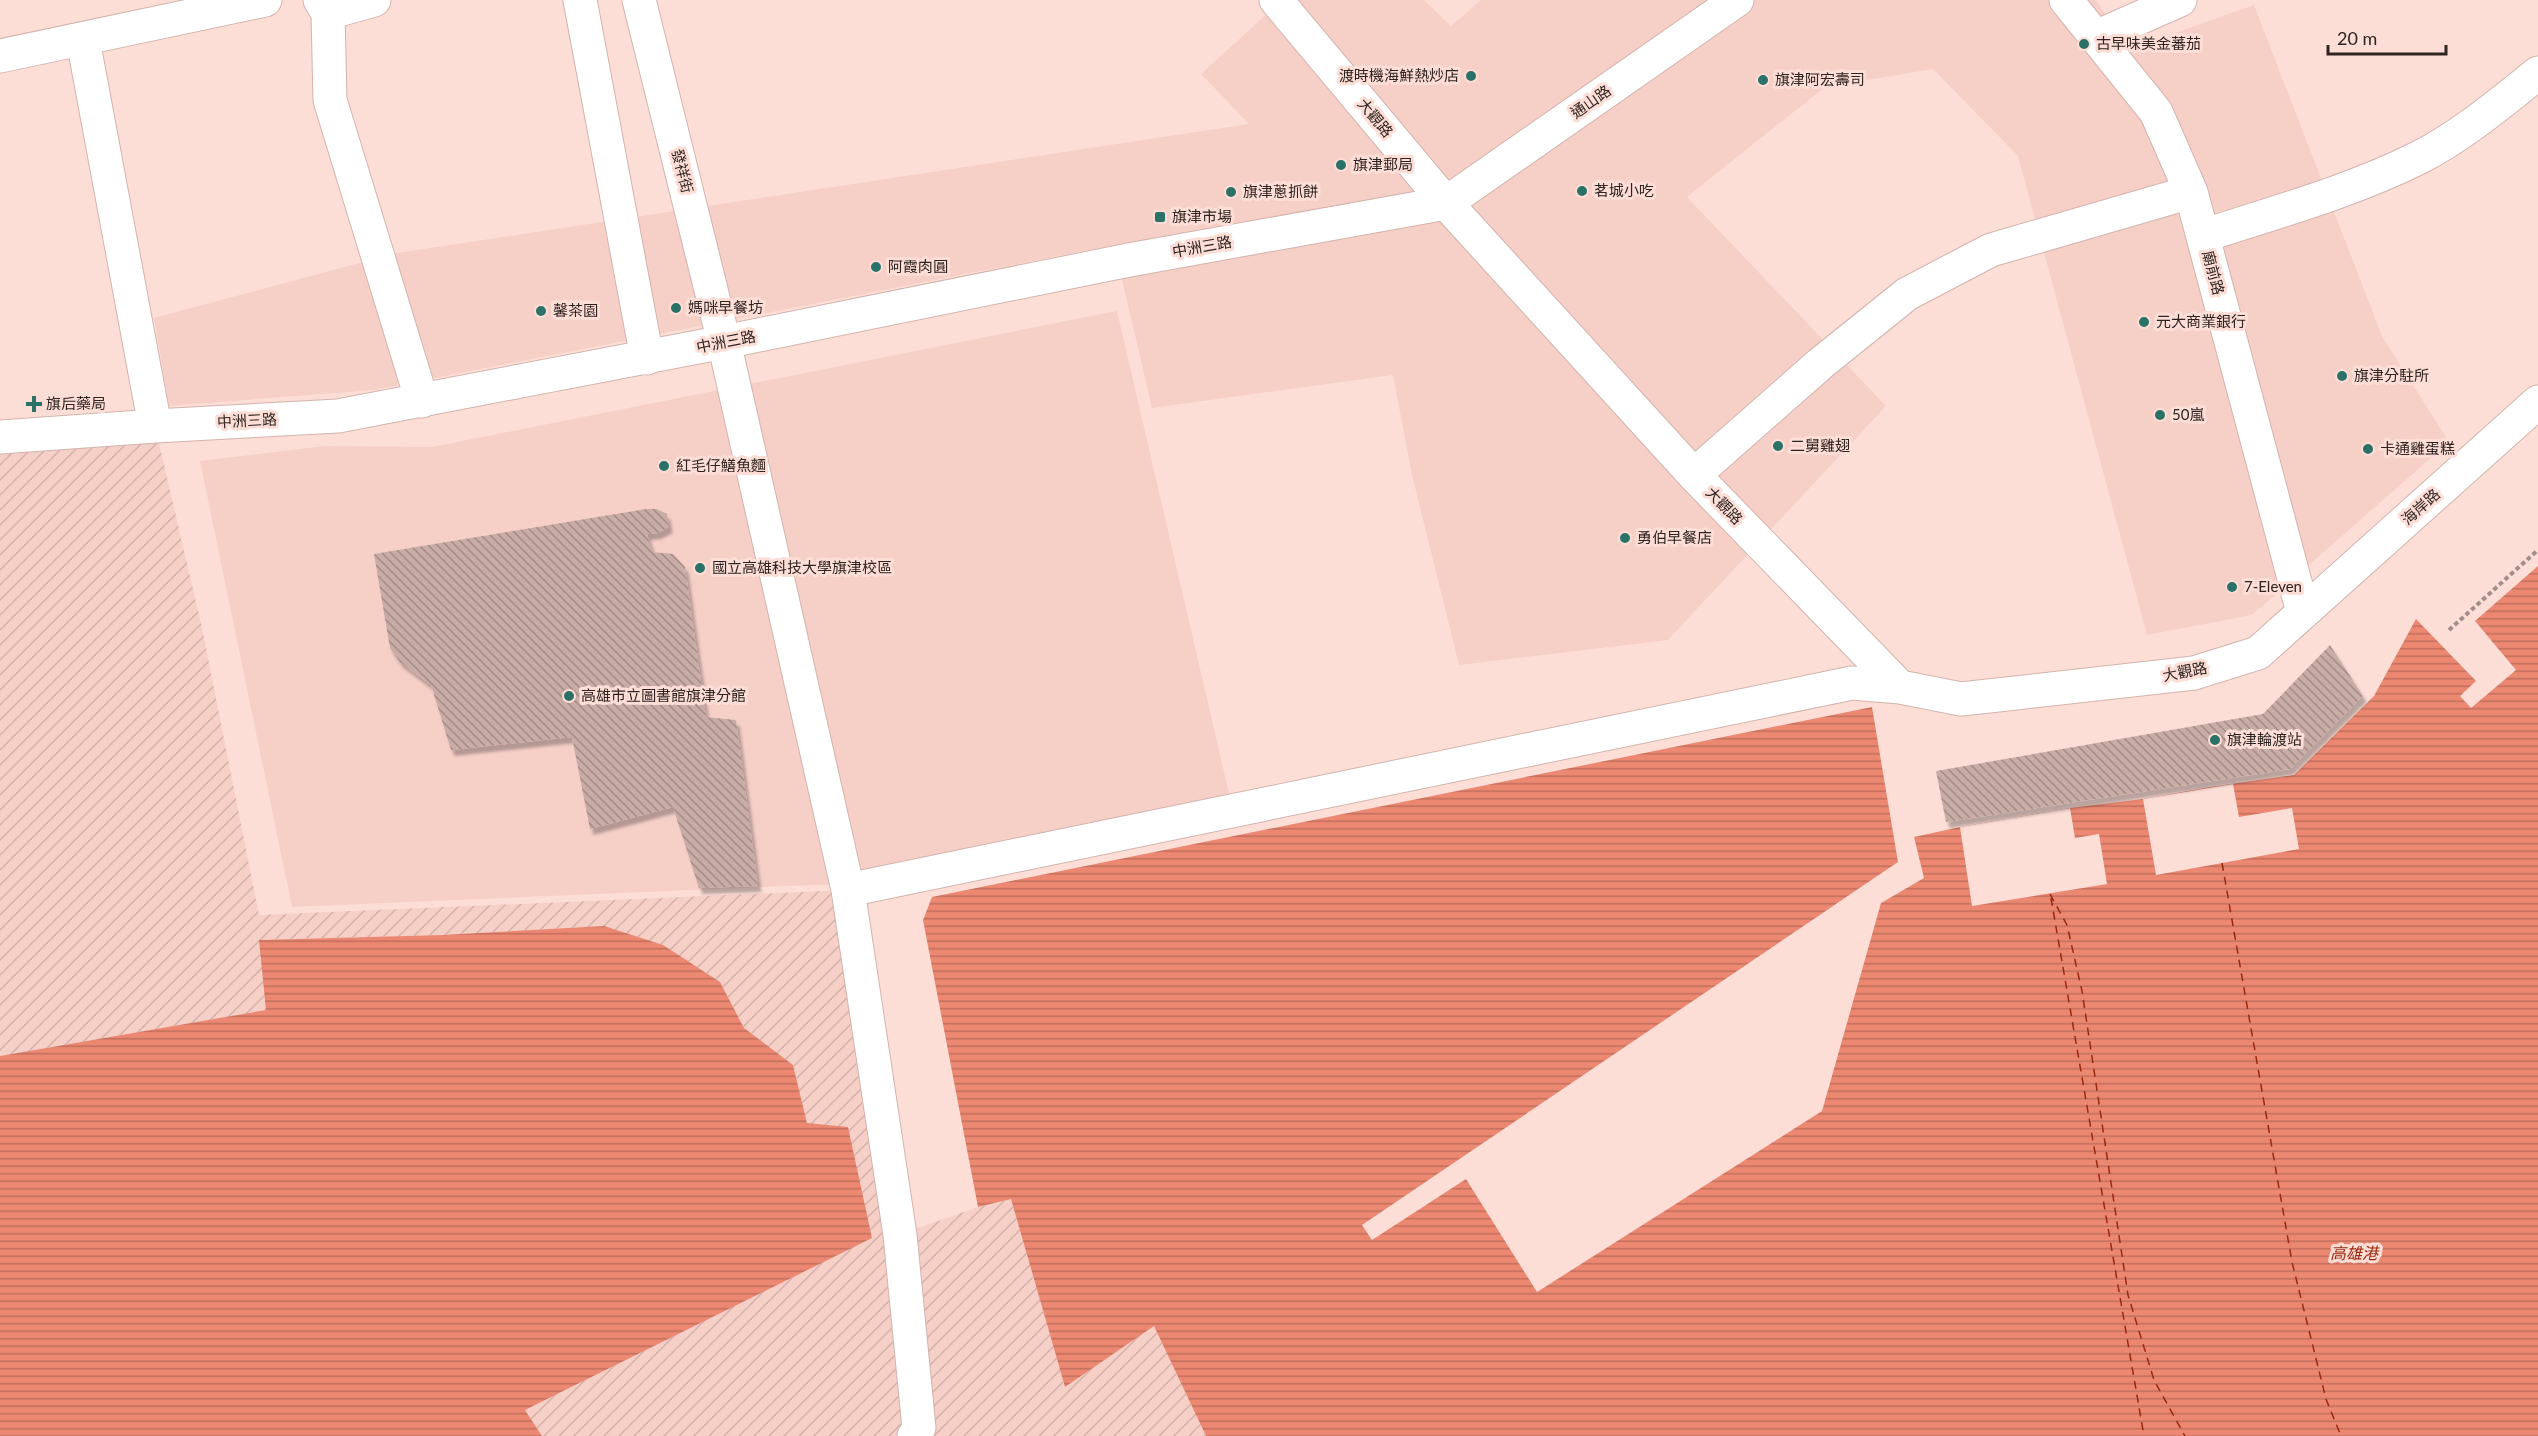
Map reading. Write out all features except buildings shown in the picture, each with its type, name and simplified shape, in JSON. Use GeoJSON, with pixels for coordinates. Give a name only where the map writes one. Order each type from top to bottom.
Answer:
{"type":"FeatureCollection","features":[{"type":"Feature","properties":{"kind":"street"},"geometry":{"type":"LineString","coordinates":[[0,56],[265,0]]}},
{"type":"Feature","properties":{"kind":"street"},"geometry":{"type":"LineString","coordinates":[[374,0],[324,6],[330,100],[422,400]]}},
{"type":"Feature","properties":{"kind":"street"},"geometry":{"type":"LineString","coordinates":[[580,0],[647,358]]}},
{"type":"Feature","properties":{"kind":"street","name":"發祥街"},"geometry":{"type":"LineString","coordinates":[[639,0],[724,342],[848,890],[903,1260],[919,1428],[914,1436]]}},
{"type":"Feature","properties":{"kind":"street","name":"大觀路"},"geometry":{"type":"LineString","coordinates":[[1276,0],[1446,203],[1694,475],[1900,687],[1962,699],[2194,673],[2258,653],[2303,612]]}},
{"type":"Feature","properties":{"kind":"street","name":"通山路"},"geometry":{"type":"LineString","coordinates":[[1446,203],[1737,0]]}},
{"type":"Feature","properties":{"kind":"street","name":"廟前路"},"geometry":{"type":"LineString","coordinates":[[2066,0],[2156,112],[2191,192],[2303,612]]}},
{"type":"Feature","properties":{"kind":"street"},"geometry":{"type":"LineString","coordinates":[[2096,37],[2180,0]]}},
{"type":"Feature","properties":{"kind":"street"},"geometry":{"type":"LineString","coordinates":[[83,40],[155,426]]}},
{"type":"Feature","properties":{"kind":"street"},"geometry":{"type":"LineString","coordinates":[[2203,236],[2375,177],[2421,157],[2491,111],[2538,73]]}},
{"type":"Feature","properties":{"kind":"street"},"geometry":{"type":"LineString","coordinates":[[1694,475],[1820,364],[1907,294],[1991,250],[2191,192]]}},
{"type":"Feature","properties":{"kind":"street","name":"中洲三路"},"geometry":{"type":"LineString","coordinates":[[0,437],[338,416],[647,358],[1129,261],[1446,203]]}},
{"type":"Feature","properties":{"kind":"street","name":"海岸路"},"geometry":{"type":"LineString","coordinates":[[2303,612],[2538,402]]}},
{"type":"Feature","properties":{"kind":"street"},"geometry":{"type":"LineString","coordinates":[[848,890],[1852,683],[1900,687]]}},
{"type":"Feature","properties":{"kind":"path"},"geometry":{"type":"LineString","coordinates":[[2449,630],[2538,550]]}},
{"type":"Feature","properties":{"kind":"shaded area"},"geometry":{"type":"Polygon","coordinates":[[[1282,0],[1424,0],[1451,26],[1481,0],[2096,0],[2127,50],[2254,5],[2382,336],[2449,442],[2252,615],[2147,635],[2018,156],[1933,69],[1825,87],[1687,197],[1886,406],[1668,640],[1459,665],[1412,475],[1393,375],[1152,408],[1114,245],[374,390],[169,406],[154,318],[397,253],[1249,124],[1201,74],[1282,0]]]}},
{"type":"Feature","properties":{"kind":"shaded area","name":"國立高雄科技大學旗津校區"},"geometry":{"type":"Polygon","coordinates":[[[1117,311],[1234,815],[922,886],[811,885],[292,907],[200,461],[324,446],[432,447],[1117,311]]]}},
{"type":"Feature","properties":{"kind":"shaded area"},"geometry":{"type":"Polygon","coordinates":[[[155,426],[202,628],[259,915],[848,890],[901,1234],[978,1207],[1011,1199],[1065,1387],[1154,1325],[1206,1436],[542,1436],[525,1410],[872,1237],[807,1123],[793,1065],[744,1028],[720,982],[604,926],[442,935],[260,940],[267,1010],[0,1056],[0,437],[155,426]]]}},
{"type":"Feature","properties":{"kind":"water","name":"高雄港"},"geometry":{"type":"Polygon","coordinates":[[[2538,566],[2538,1436],[1206,1436],[1154,1326],[1065,1387],[1011,1199],[978,1207],[923,920],[932,897],[1872,707],[1898,862],[1362,1225],[1372,1240],[1466,1179],[1537,1292],[1822,1111],[1881,903],[1924,878],[1914,837],[2070,808],[2294,775],[2374,696],[2416,619],[2476,681],[2460,696],[2471,708],[2516,670],[2475,621],[2538,566]]]}},
{"type":"Feature","properties":{"kind":"water"},"geometry":{"type":"Polygon","coordinates":[[[604,926],[663,945],[720,982],[744,1028],[793,1065],[807,1123],[848,1127],[872,1238],[525,1410],[542,1436],[0,1436],[0,1056],[266,1010],[259,940],[442,935],[604,926]]]}},
{"type":"Feature","properties":{"kind":"pier"},"geometry":{"type":"Polygon","coordinates":[[[2233,784],[2239,817],[2292,808],[2299,849],[2156,875],[2143,799],[2233,784]]]}},
{"type":"Feature","properties":{"kind":"pier"},"geometry":{"type":"Polygon","coordinates":[[[2070,808],[2075,838],[2099,834],[2107,884],[1972,906],[1960,827],[2070,808]]]}},
{"type":"Feature","properties":{"kind":"ferry route"},"geometry":{"type":"LineString","coordinates":[[2222,863],[2292,1262],[2326,1399],[2341,1436]]}},
{"type":"Feature","properties":{"kind":"ferry route"},"geometry":{"type":"LineString","coordinates":[[2050,894],[2067,925],[2082,991],[2128,1295],[2154,1380],[2185,1436]]}},
{"type":"Feature","properties":{"kind":"ferry route"},"geometry":{"type":"LineString","coordinates":[[2051,898],[2144,1436]]}},
{"type":"Feature","properties":{"kind":"place","name":"古早味美金蕃茄"},"geometry":{"type":"Point","coordinates":[2084,44]}},
{"type":"Feature","properties":{"kind":"place","name":"渡時機海鮮熱炒店"},"geometry":{"type":"Point","coordinates":[1471,76]}},
{"type":"Feature","properties":{"kind":"place","name":"旗津阿宏壽司"},"geometry":{"type":"Point","coordinates":[1763,80]}},
{"type":"Feature","properties":{"kind":"place","name":"旗津郵局"},"geometry":{"type":"Point","coordinates":[1341,165]}},
{"type":"Feature","properties":{"kind":"place","name":"茗城小吃"},"geometry":{"type":"Point","coordinates":[1582,191]}},
{"type":"Feature","properties":{"kind":"place","name":"旗津蔥抓餅"},"geometry":{"type":"Point","coordinates":[1231,192]}},
{"type":"Feature","properties":{"kind":"place","name":"旗津市場"},"geometry":{"type":"Point","coordinates":[1160,217]}},
{"type":"Feature","properties":{"kind":"place","name":"阿霞肉圓"},"geometry":{"type":"Point","coordinates":[876,267]}},
{"type":"Feature","properties":{"kind":"place","name":"媽咪早餐坊"},"geometry":{"type":"Point","coordinates":[676,308]}},
{"type":"Feature","properties":{"kind":"place","name":"馨茶園"},"geometry":{"type":"Point","coordinates":[541,311]}},
{"type":"Feature","properties":{"kind":"place","name":"元大商業銀行"},"geometry":{"type":"Point","coordinates":[2144,322]}},
{"type":"Feature","properties":{"kind":"place","name":"旗津分駐所"},"geometry":{"type":"Point","coordinates":[2342,376]}},
{"type":"Feature","properties":{"kind":"place","name":"旗后藥局"},"geometry":{"type":"Point","coordinates":[34,404]}},
{"type":"Feature","properties":{"kind":"place","name":"50嵐"},"geometry":{"type":"Point","coordinates":[2160,415]}},
{"type":"Feature","properties":{"kind":"place","name":"二舅雞翅"},"geometry":{"type":"Point","coordinates":[1778,446]}},
{"type":"Feature","properties":{"kind":"place","name":"卡通雞蛋糕"},"geometry":{"type":"Point","coordinates":[2368,449]}},
{"type":"Feature","properties":{"kind":"place","name":"紅毛仔鱔魚麵"},"geometry":{"type":"Point","coordinates":[664,466]}},
{"type":"Feature","properties":{"kind":"place","name":"勇伯早餐店"},"geometry":{"type":"Point","coordinates":[1625,538]}},
{"type":"Feature","properties":{"kind":"place","name":"國立高雄科技大學旗津校區"},"geometry":{"type":"Point","coordinates":[700,568]}},
{"type":"Feature","properties":{"kind":"place","name":"7-Eleven"},"geometry":{"type":"Point","coordinates":[2232,587]}},
{"type":"Feature","properties":{"kind":"place","name":"高雄市立圖書館旗津分館"},"geometry":{"type":"Point","coordinates":[569,696]}},
{"type":"Feature","properties":{"kind":"place","name":"旗津輪渡站"},"geometry":{"type":"Point","coordinates":[2215,740]}}]}
